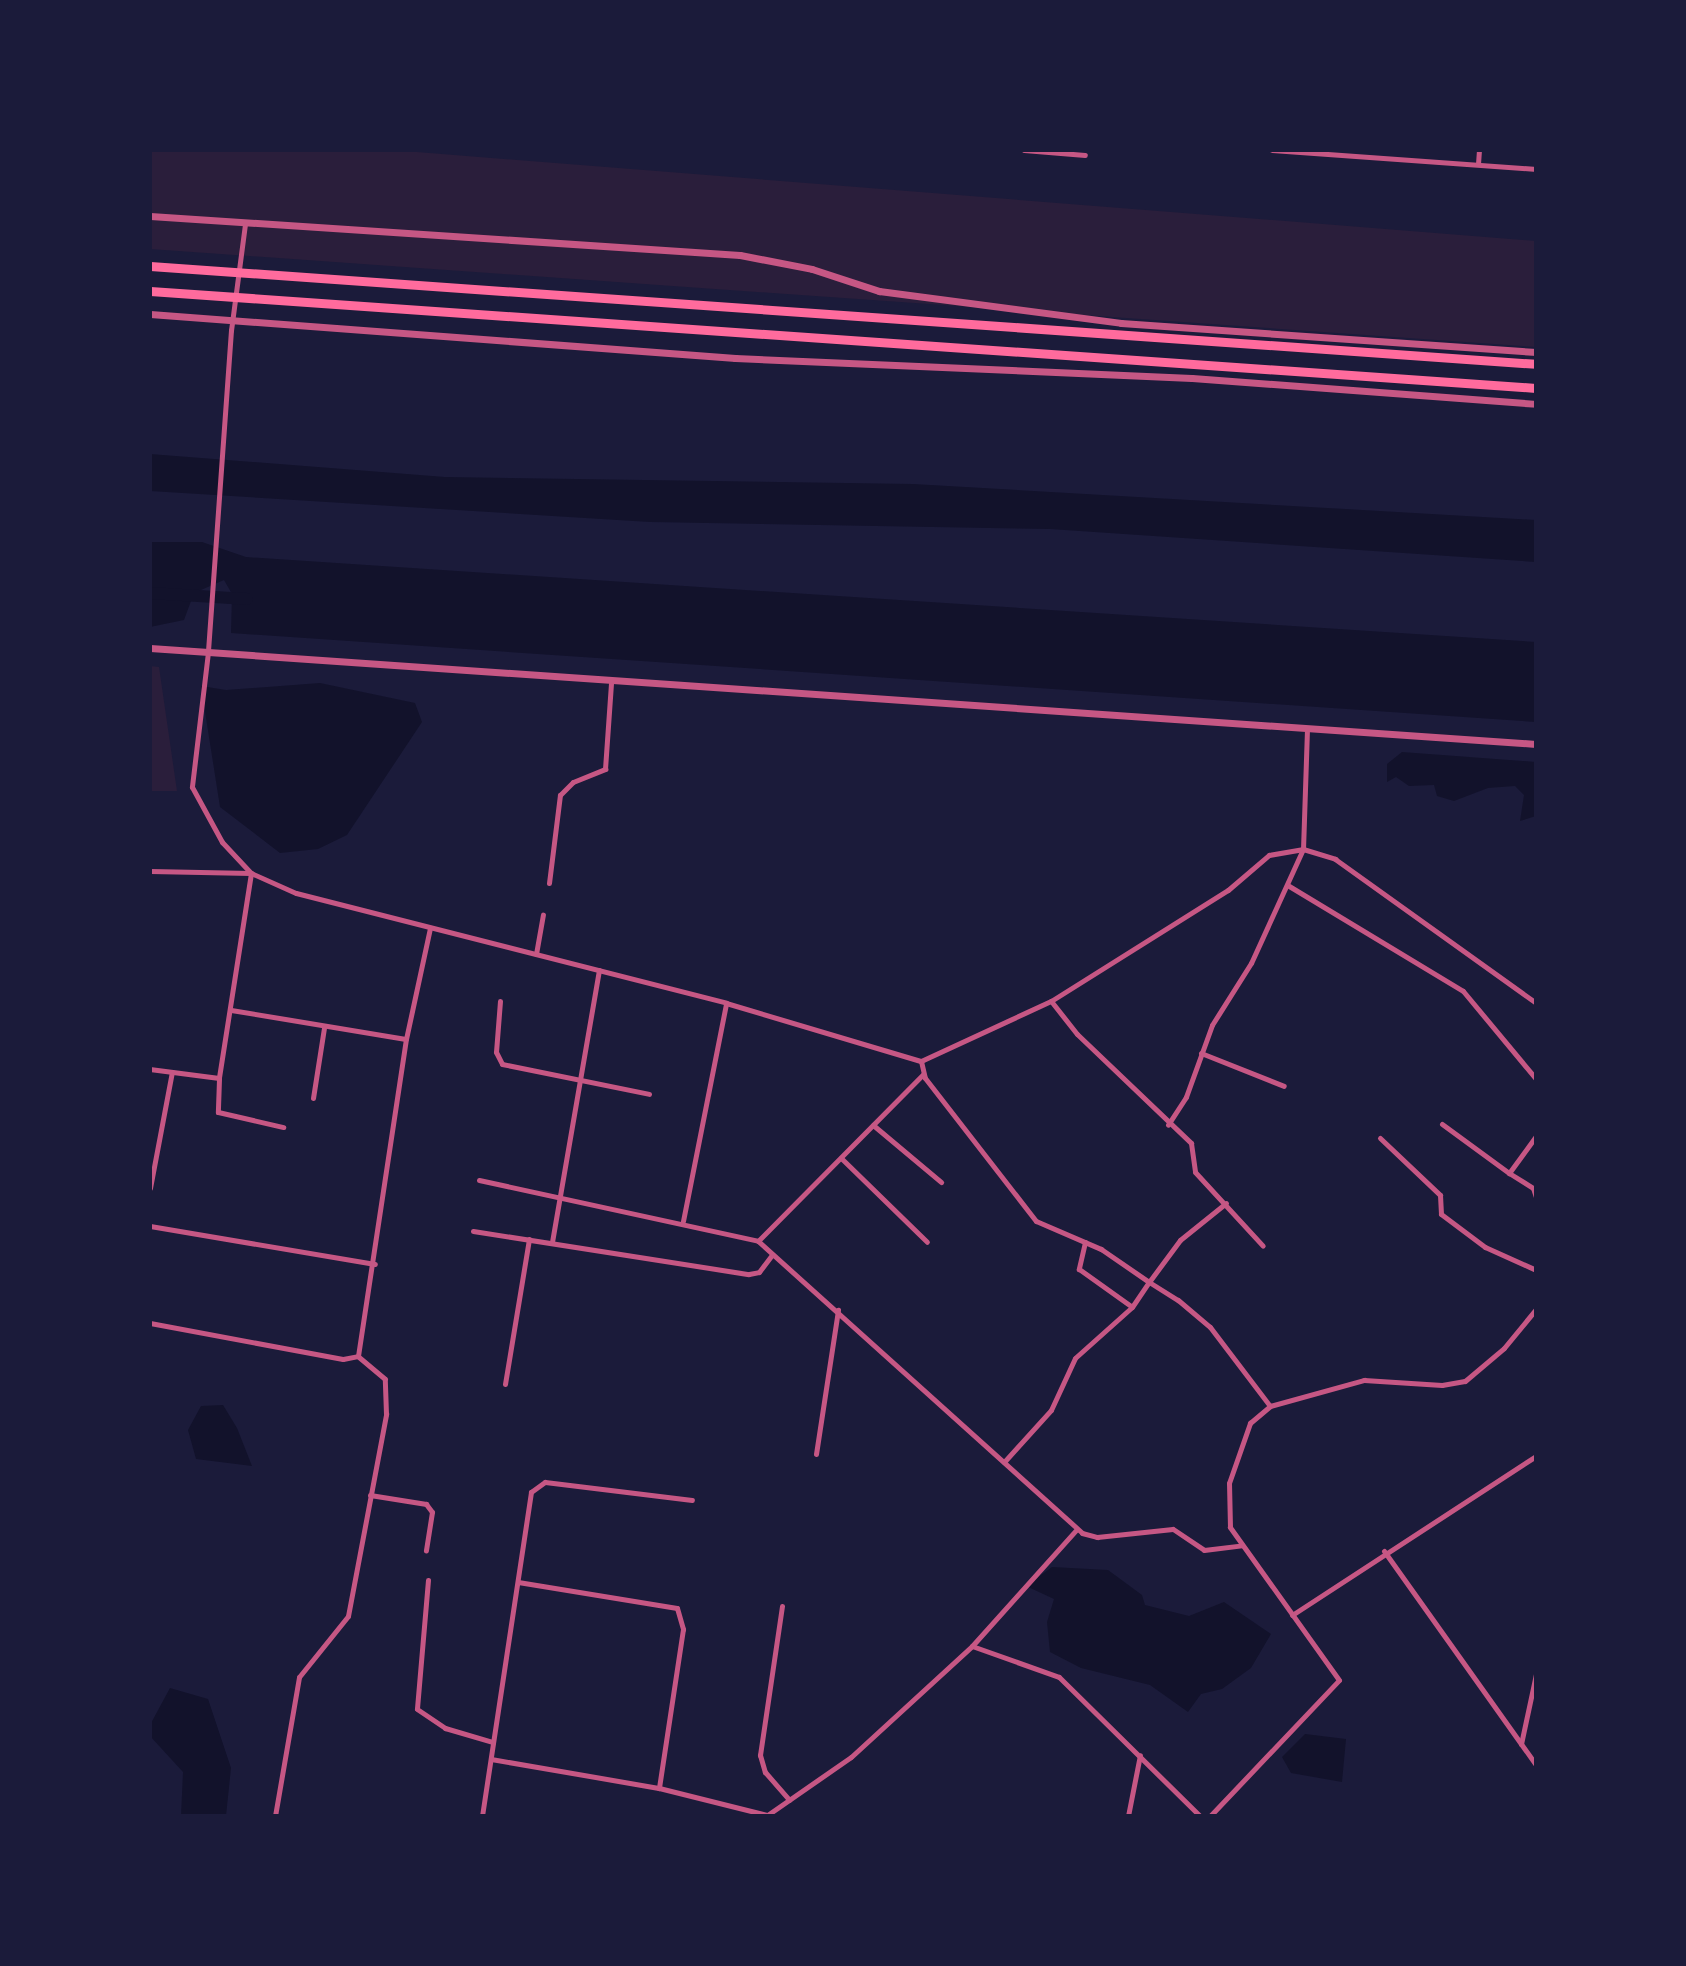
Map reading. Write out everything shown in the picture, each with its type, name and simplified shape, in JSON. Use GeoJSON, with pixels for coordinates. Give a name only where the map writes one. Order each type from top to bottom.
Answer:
{"type":"FeatureCollection","features":[{"type":"Feature","properties":{"kind":"highway"},"geometry":{"type":"LineString","coordinates":[[150,266],[1536,364]]}},
{"type":"Feature","properties":{"kind":"highway"},"geometry":{"type":"LineString","coordinates":[[150,291],[1536,388]]}},
{"type":"Feature","properties":{"kind":"street"},"geometry":{"type":"LineString","coordinates":[[1024,150],[1085,155]]}},
{"type":"Feature","properties":{"kind":"street"},"geometry":{"type":"LineString","coordinates":[[1272,150],[1536,169]]}},
{"type":"Feature","properties":{"kind":"street"},"geometry":{"type":"LineString","coordinates":[[1478,164],[1479,150]]}},
{"type":"Feature","properties":{"kind":"street"},"geometry":{"type":"LineString","coordinates":[[150,216],[740,255],[812,269],[879,291],[1121,323],[1536,352]]}},
{"type":"Feature","properties":{"kind":"street"},"geometry":{"type":"LineString","coordinates":[[245,224],[232,325],[208,648],[193,791],[222,842],[251,873]]}},
{"type":"Feature","properties":{"kind":"street"},"geometry":{"type":"LineString","coordinates":[[150,314],[232,325],[735,358],[1176,377],[1536,404]]}},
{"type":"Feature","properties":{"kind":"street"},"geometry":{"type":"LineString","coordinates":[[150,648],[208,648],[611,683],[1536,744]]}},
{"type":"Feature","properties":{"kind":"street"},"geometry":{"type":"LineString","coordinates":[[549,883],[560,795],[573,782],[605,769],[611,683]]}},
{"type":"Feature","properties":{"kind":"street"},"geometry":{"type":"LineString","coordinates":[[1168,1125],[1186,1097],[1201,1053],[1288,886],[1303,849],[1307,729]]}},
{"type":"Feature","properties":{"kind":"street"},"geometry":{"type":"LineString","coordinates":[[150,871],[251,873],[296,893],[726,1003],[921,1061],[1051,1001],[1228,890],[1269,855],[1303,849],[1335,859],[1536,1003]]}},
{"type":"Feature","properties":{"kind":"street"},"geometry":{"type":"LineString","coordinates":[[251,873],[219,1078],[218,1112],[283,1127]]}},
{"type":"Feature","properties":{"kind":"street"},"geometry":{"type":"LineString","coordinates":[[1288,886],[1463,991],[1482,1007],[1536,1079]]}},
{"type":"Feature","properties":{"kind":"street"},"geometry":{"type":"LineString","coordinates":[[536,954],[543,915]]}},
{"type":"Feature","properties":{"kind":"street"},"geometry":{"type":"LineString","coordinates":[[358,1356],[375,1264],[406,1039],[430,928]]}},
{"type":"Feature","properties":{"kind":"street"},"geometry":{"type":"LineString","coordinates":[[552,1242],[582,1084],[599,970]]}},
{"type":"Feature","properties":{"kind":"street"},"geometry":{"type":"LineString","coordinates":[[500,1001],[496,1052],[502,1064],[582,1084],[649,1094]]}},
{"type":"Feature","properties":{"kind":"street"},"geometry":{"type":"LineString","coordinates":[[1051,1001],[1168,1125],[1193,1146],[1195,1172],[1263,1246]]}},
{"type":"Feature","properties":{"kind":"street"},"geometry":{"type":"LineString","coordinates":[[683,1221],[726,1003]]}},
{"type":"Feature","properties":{"kind":"street"},"geometry":{"type":"LineString","coordinates":[[231,1010],[324,1028],[406,1039]]}},
{"type":"Feature","properties":{"kind":"street"},"geometry":{"type":"LineString","coordinates":[[313,1098],[324,1028]]}},
{"type":"Feature","properties":{"kind":"street"},"geometry":{"type":"LineString","coordinates":[[1201,1053],[1284,1086]]}},
{"type":"Feature","properties":{"kind":"street"},"geometry":{"type":"LineString","coordinates":[[921,1061],[923,1074],[1036,1221],[1085,1242],[1149,1282],[1210,1327],[1270,1406]]}},
{"type":"Feature","properties":{"kind":"street"},"geometry":{"type":"LineString","coordinates":[[150,1069],[219,1078]]}},
{"type":"Feature","properties":{"kind":"street"},"geometry":{"type":"LineString","coordinates":[[150,1188],[172,1072]]}},
{"type":"Feature","properties":{"kind":"street"},"geometry":{"type":"LineString","coordinates":[[758,1241],[923,1074]]}},
{"type":"Feature","properties":{"kind":"street"},"geometry":{"type":"LineString","coordinates":[[1442,1124],[1533,1188],[1536,1198],[1536,1284]]}},
{"type":"Feature","properties":{"kind":"street"},"geometry":{"type":"LineString","coordinates":[[873,1125],[941,1182]]}},
{"type":"Feature","properties":{"kind":"street"},"geometry":{"type":"LineString","coordinates":[[1509,1173],[1536,1136]]}},
{"type":"Feature","properties":{"kind":"street"},"geometry":{"type":"LineString","coordinates":[[1380,1138],[1440,1195],[1441,1214],[1485,1247],[1534,1269]]}},
{"type":"Feature","properties":{"kind":"street"},"geometry":{"type":"LineString","coordinates":[[841,1158],[927,1242]]}},
{"type":"Feature","properties":{"kind":"street"},"geometry":{"type":"LineString","coordinates":[[479,1180],[683,1221],[758,1241],[839,1309],[1077,1529],[1097,1537],[1173,1529],[1204,1550],[1242,1545]]}},
{"type":"Feature","properties":{"kind":"street"},"geometry":{"type":"LineString","coordinates":[[1004,1462],[1051,1410],[1075,1358],[1132,1307],[1180,1240],[1226,1203]]}},
{"type":"Feature","properties":{"kind":"street"},"geometry":{"type":"LineString","coordinates":[[150,1226],[375,1264]]}},
{"type":"Feature","properties":{"kind":"street"},"geometry":{"type":"LineString","coordinates":[[473,1231],[754,1275],[772,1255]]}},
{"type":"Feature","properties":{"kind":"street"},"geometry":{"type":"LineString","coordinates":[[505,1384],[529,1239]]}},
{"type":"Feature","properties":{"kind":"street"},"geometry":{"type":"LineString","coordinates":[[1085,1242],[1077,1267],[1132,1307]]}},
{"type":"Feature","properties":{"kind":"street"},"geometry":{"type":"LineString","coordinates":[[816,1454],[839,1309]]}},
{"type":"Feature","properties":{"kind":"street"},"geometry":{"type":"LineString","coordinates":[[1210,1816],[1339,1682],[1242,1545],[1226,1514],[1229,1483],[1250,1423],[1270,1406],[1364,1380],[1442,1385],[1465,1381],[1504,1348],[1536,1309]]}},
{"type":"Feature","properties":{"kind":"street"},"geometry":{"type":"LineString","coordinates":[[150,1323],[343,1359],[358,1356]]}},
{"type":"Feature","properties":{"kind":"street"},"geometry":{"type":"LineString","coordinates":[[275,1816],[294,1693],[313,1655],[348,1616],[370,1495],[388,1394],[385,1379],[358,1356]]}},
{"type":"Feature","properties":{"kind":"street"},"geometry":{"type":"LineString","coordinates":[[1292,1615],[1384,1551],[1536,1456]]}},
{"type":"Feature","properties":{"kind":"street"},"geometry":{"type":"LineString","coordinates":[[482,1816],[528,1498],[538,1483],[692,1500]]}},
{"type":"Feature","properties":{"kind":"street"},"geometry":{"type":"LineString","coordinates":[[370,1495],[426,1504],[432,1512],[426,1551]]}},
{"type":"Feature","properties":{"kind":"street"},"geometry":{"type":"LineString","coordinates":[[491,1759],[659,1788],[766,1815],[851,1757],[972,1646],[1077,1529]]}},
{"type":"Feature","properties":{"kind":"street"},"geometry":{"type":"LineString","coordinates":[[1384,1551],[1536,1765]]}},
{"type":"Feature","properties":{"kind":"street"},"geometry":{"type":"LineString","coordinates":[[428,1580],[417,1709],[445,1728],[494,1742]]}},
{"type":"Feature","properties":{"kind":"street"},"geometry":{"type":"LineString","coordinates":[[518,1582],[677,1608],[683,1629],[659,1788]]}},
{"type":"Feature","properties":{"kind":"street"},"geometry":{"type":"LineString","coordinates":[[782,1606],[760,1755],[765,1772],[789,1800]]}},
{"type":"Feature","properties":{"kind":"street"},"geometry":{"type":"LineString","coordinates":[[972,1646],[1059,1677],[1200,1816]]}},
{"type":"Feature","properties":{"kind":"street"},"geometry":{"type":"LineString","coordinates":[[1521,1745],[1536,1674]]}},
{"type":"Feature","properties":{"kind":"street"},"geometry":{"type":"LineString","coordinates":[[1128,1816],[1140,1754]]}},
{"type":"Feature","properties":{"kind":"shaded area"},"geometry":{"type":"Polygon","coordinates":[[[150,150],[392,150],[1536,241],[1536,347],[150,249],[150,150]]]}},
{"type":"Feature","properties":{"kind":"shaded area"},"geometry":{"type":"Polygon","coordinates":[[[150,454],[445,477],[913,484],[1536,520],[1536,562],[1050,529],[650,522],[150,491],[150,454]]]}},
{"type":"Feature","properties":{"kind":"shaded area"},"geometry":{"type":"Polygon","coordinates":[[[150,542],[202,542],[246,557],[1536,642],[1536,722],[231,633],[232,594],[224,580],[194,593],[184,620],[150,627],[150,542]]]}},
{"type":"Feature","properties":{"kind":"shaded area"},"geometry":{"type":"Polygon","coordinates":[[[150,666],[159,667],[177,791],[150,791],[150,666]]]}},
{"type":"Feature","properties":{"kind":"shaded area"},"geometry":{"type":"Polygon","coordinates":[[[320,683],[415,703],[422,722],[347,835],[318,849],[280,853],[220,807],[201,686],[226,690],[320,683]]]}},
{"type":"Feature","properties":{"kind":"shaded area"},"geometry":{"type":"Polygon","coordinates":[[[1402,752],[1536,762],[1536,816],[1520,821],[1524,795],[1515,786],[1488,788],[1454,801],[1437,796],[1434,785],[1409,786],[1396,777],[1387,782],[1387,764],[1402,752]]]}},
{"type":"Feature","properties":{"kind":"shaded area"},"geometry":{"type":"Polygon","coordinates":[[[223,1405],[237,1428],[252,1466],[196,1459],[188,1430],[201,1406],[223,1405]]]}},
{"type":"Feature","properties":{"kind":"shaded area"},"geometry":{"type":"Polygon","coordinates":[[[1052,1567],[1108,1570],[1142,1595],[1145,1605],[1189,1616],[1224,1602],[1271,1634],[1251,1668],[1222,1689],[1201,1694],[1188,1712],[1150,1685],[1081,1668],[1050,1652],[1047,1622],[1054,1599],[1026,1586],[1052,1567]]]}},
{"type":"Feature","properties":{"kind":"shaded area"},"geometry":{"type":"Polygon","coordinates":[[[170,1688],[208,1699],[231,1768],[226,1816],[181,1816],[183,1772],[150,1736],[150,1725],[170,1688]]]}},
{"type":"Feature","properties":{"kind":"shaded area"},"geometry":{"type":"Polygon","coordinates":[[[1305,1734],[1346,1739],[1342,1782],[1291,1773],[1282,1757],[1305,1734]]]}},
{"type":"Feature","properties":{"kind":"waterway"},"geometry":{"type":"LineString","coordinates":[[150,593],[247,599]]}}]}
